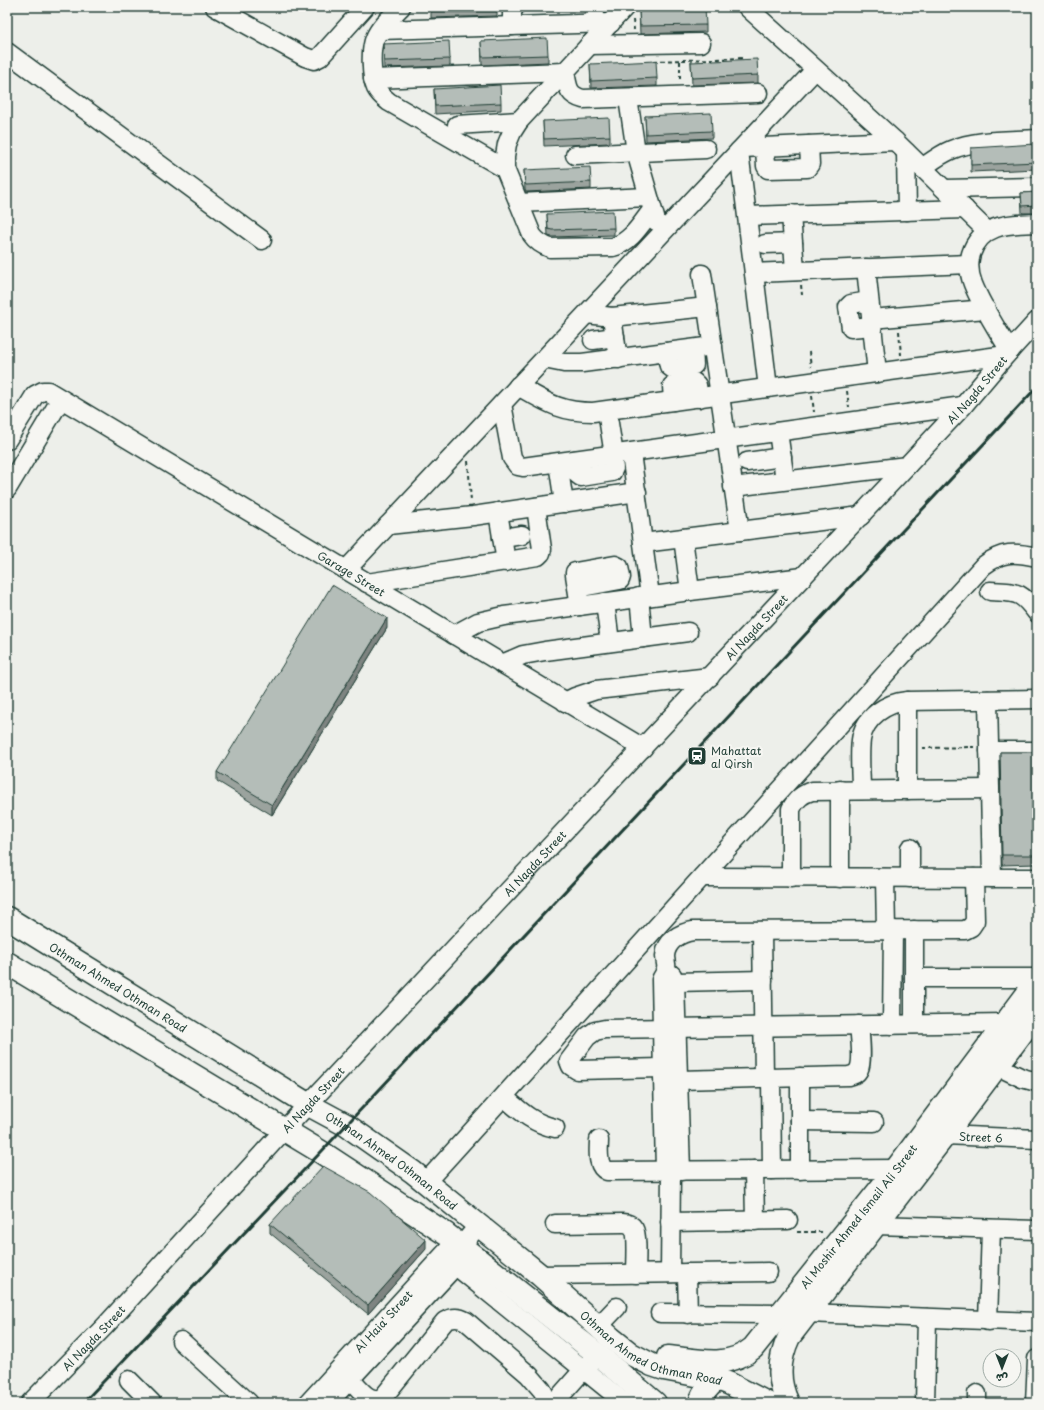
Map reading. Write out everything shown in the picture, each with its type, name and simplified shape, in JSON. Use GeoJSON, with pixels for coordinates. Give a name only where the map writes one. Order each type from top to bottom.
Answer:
{"type":"FeatureCollection","features":[{"type":"Feature","properties":{"kind":"main road","name":"Othman Ahmed Othman Road"},"geometry":{"type":"LineString","coordinates":[[7,918],[309,1105],[346,1125],[420,1177],[540,1275],[597,1347],[655,1403]]}},
{"type":"Feature","properties":{"kind":"main road","name":"Othman Ahmed Othman Road"},"geometry":{"type":"LineString","coordinates":[[7,963],[321,1152],[454,1248],[597,1347],[631,1354],[652,1365],[664,1369],[717,1378],[767,1403]]}},
{"type":"Feature","properties":{"kind":"main road","name":"Al Moshir Ahmed Ismail Ali Street"},"geometry":{"type":"LineString","coordinates":[[788,1403],[780,1378],[782,1357],[789,1337],[875,1225],[1006,1023],[1037,982]]}},
{"type":"Feature","properties":{"kind":"main road","name":"Al Moshir Ahmed Ismail Ali Street"},"geometry":{"type":"LineString","coordinates":[[631,1354],[719,1362],[741,1357],[753,1348],[896,1169],[935,1133],[997,1066],[1037,1013]]}},
{"type":"Feature","properties":{"kind":"main road"},"geometry":{"type":"LineString","coordinates":[[420,1177],[416,1185],[419,1190],[457,1220],[457,1228],[453,1232],[454,1248]]}},
{"type":"Feature","properties":{"kind":"main road"},"geometry":{"type":"LineString","coordinates":[[700,1403],[708,1386],[717,1378]]}},
{"type":"Feature","properties":{"kind":"street"},"geometry":{"type":"LineString","coordinates":[[215,7],[305,57],[314,60],[320,57],[365,7]]}},
{"type":"Feature","properties":{"kind":"street"},"geometry":{"type":"LineString","coordinates":[[401,7],[380,30],[375,38],[372,48],[374,78],[379,92],[389,102],[505,169]]}},
{"type":"Feature","properties":{"kind":"street"},"geometry":{"type":"LineString","coordinates":[[512,26],[512,10],[515,7]]}},
{"type":"Feature","properties":{"kind":"street"},"geometry":{"type":"LineString","coordinates":[[380,30],[512,26],[600,18],[625,7]]}},
{"type":"Feature","properties":{"kind":"street"},"geometry":{"type":"LineString","coordinates":[[747,7],[901,147],[987,231]]}},
{"type":"Feature","properties":{"kind":"street"},"geometry":{"type":"LineString","coordinates":[[600,18],[589,45],[519,121],[512,132],[507,144],[505,169],[532,235],[536,241],[543,246],[550,248],[613,247],[620,245],[630,237],[650,204]]}},
{"type":"Feature","properties":{"kind":"street"},"geometry":{"type":"LineString","coordinates":[[589,45],[701,43]]}},
{"type":"Feature","properties":{"kind":"street"},"geometry":{"type":"LineString","coordinates":[[7,52],[262,240]]}},
{"type":"Feature","properties":{"kind":"street"},"geometry":{"type":"LineString","coordinates":[[346,570],[815,70]]}},
{"type":"Feature","properties":{"kind":"street"},"geometry":{"type":"LineString","coordinates":[[374,78],[565,72]]}},
{"type":"Feature","properties":{"kind":"street"},"geometry":{"type":"LineString","coordinates":[[565,72],[569,90],[572,95],[583,99],[758,92]]}},
{"type":"Feature","properties":{"kind":"street"},"geometry":{"type":"LineString","coordinates":[[628,98],[636,152],[650,204],[661,235]]}},
{"type":"Feature","properties":{"kind":"street"},"geometry":{"type":"LineString","coordinates":[[457,125],[519,121]]}},
{"type":"Feature","properties":{"kind":"street"},"geometry":{"type":"LineString","coordinates":[[922,168],[951,150],[968,144],[1037,140]]}},
{"type":"Feature","properties":{"kind":"street"},"geometry":{"type":"LineString","coordinates":[[741,149],[808,146],[901,147]]}},
{"type":"Feature","properties":{"kind":"street"},"geometry":{"type":"LineString","coordinates":[[901,147],[907,211]]}},
{"type":"Feature","properties":{"kind":"street"},"geometry":{"type":"LineString","coordinates":[[575,155],[706,148]]}},
{"type":"Feature","properties":{"kind":"street"},"geometry":{"type":"LineString","coordinates":[[741,149],[768,388]]}},
{"type":"Feature","properties":{"kind":"street"},"geometry":{"type":"LineString","coordinates":[[945,189],[1037,187]]}},
{"type":"Feature","properties":{"kind":"street"},"geometry":{"type":"LineString","coordinates":[[519,203],[650,204]]}},
{"type":"Feature","properties":{"kind":"street"},"geometry":{"type":"LineString","coordinates":[[748,216],[965,209]]}},
{"type":"Feature","properties":{"kind":"street"},"geometry":{"type":"LineString","coordinates":[[791,214],[795,271]]}},
{"type":"Feature","properties":{"kind":"street"},"geometry":{"type":"LineString","coordinates":[[518,386],[553,406],[566,410],[580,412],[607,411],[877,374],[1008,353],[973,284],[969,264],[973,248],[978,240],[987,231],[1009,224],[1037,223]]}},
{"type":"Feature","properties":{"kind":"street"},"geometry":{"type":"LineString","coordinates":[[765,244],[793,243]]}},
{"type":"Feature","properties":{"kind":"street"},"geometry":{"type":"LineString","coordinates":[[754,274],[969,264]]}},
{"type":"Feature","properties":{"kind":"street"},"geometry":{"type":"LineString","coordinates":[[866,268],[877,374]]}},
{"type":"Feature","properties":{"kind":"street"},"geometry":{"type":"LineString","coordinates":[[702,274],[740,530]]}},
{"type":"Feature","properties":{"kind":"street"},"geometry":{"type":"LineString","coordinates":[[586,314],[612,317],[707,307]]}},
{"type":"Feature","properties":{"kind":"street"},"geometry":{"type":"LineString","coordinates":[[872,323],[897,317],[986,309]]}},
{"type":"Feature","properties":{"kind":"street"},"geometry":{"type":"LineString","coordinates":[[612,317],[618,359]]}},
{"type":"Feature","properties":{"kind":"street","name":"Al Nagda Street"},"geometry":{"type":"LineString","coordinates":[[30,1403],[105,1326],[285,1129],[861,516],[963,406],[1037,321]]}},
{"type":"Feature","properties":{"kind":"street"},"geometry":{"type":"LineString","coordinates":[[593,340],[615,337]]}},
{"type":"Feature","properties":{"kind":"street"},"geometry":{"type":"LineString","coordinates":[[544,359],[582,363],[713,346]]}},
{"type":"Feature","properties":{"kind":"street","name":"Garage Street"},"geometry":{"type":"LineString","coordinates":[[7,440],[35,395],[43,391],[48,391],[643,748]]}},
{"type":"Feature","properties":{"kind":"street"},"geometry":{"type":"LineString","coordinates":[[7,489],[61,399]]}},
{"type":"Feature","properties":{"kind":"street"},"geometry":{"type":"LineString","coordinates":[[502,404],[512,458],[514,463],[523,467],[963,406]]}},
{"type":"Feature","properties":{"kind":"street"},"geometry":{"type":"LineString","coordinates":[[607,411],[613,455]]}},
{"type":"Feature","properties":{"kind":"street"},"geometry":{"type":"LineString","coordinates":[[778,432],[785,480]]}},
{"type":"Feature","properties":{"kind":"street"},"geometry":{"type":"LineString","coordinates":[[631,453],[643,543],[645,597],[643,638]]}},
{"type":"Feature","properties":{"kind":"street"},"geometry":{"type":"LineString","coordinates":[[747,462],[782,458]]}},
{"type":"Feature","properties":{"kind":"street"},"geometry":{"type":"LineString","coordinates":[[564,503],[567,461]]}},
{"type":"Feature","properties":{"kind":"street"},"geometry":{"type":"LineString","coordinates":[[733,487],[907,466]]}},
{"type":"Feature","properties":{"kind":"street"},"geometry":{"type":"LineString","coordinates":[[388,525],[473,516],[636,492]]}},
{"type":"Feature","properties":{"kind":"street"},"geometry":{"type":"LineString","coordinates":[[367,583],[534,558],[541,553],[542,549],[536,507]]}},
{"type":"Feature","properties":{"kind":"street"},"geometry":{"type":"LineString","coordinates":[[498,512],[506,562]]}},
{"type":"Feature","properties":{"kind":"street"},"geometry":{"type":"LineString","coordinates":[[643,543],[861,516]]}},
{"type":"Feature","properties":{"kind":"street"},"geometry":{"type":"LineString","coordinates":[[502,538],[522,535]]}},
{"type":"Feature","properties":{"kind":"street"},"geometry":{"type":"LineString","coordinates":[[683,538],[690,591]]}},
{"type":"Feature","properties":{"kind":"street"},"geometry":{"type":"LineString","coordinates":[[420,1177],[504,1097],[983,566],[997,556],[1005,554],[1021,554],[1037,557]]}},
{"type":"Feature","properties":{"kind":"street"},"geometry":{"type":"LineString","coordinates":[[454,635],[478,622],[490,619],[605,602],[803,577]]}},
{"type":"Feature","properties":{"kind":"street"},"geometry":{"type":"LineString","coordinates":[[577,588],[580,606]]}},
{"type":"Feature","properties":{"kind":"street"},"geometry":{"type":"LineString","coordinates":[[990,591],[1019,594],[1025,598],[1037,613]]}},
{"type":"Feature","properties":{"kind":"street"},"geometry":{"type":"LineString","coordinates":[[605,602],[610,642]]}},
{"type":"Feature","properties":{"kind":"street"},"geometry":{"type":"LineString","coordinates":[[502,664],[534,653],[688,632]]}},
{"type":"Feature","properties":{"kind":"street"},"geometry":{"type":"LineString","coordinates":[[565,702],[596,690],[710,677]]}},
{"type":"Feature","properties":{"kind":"street"},"geometry":{"type":"LineString","coordinates":[[861,790],[861,740],[863,731],[881,709],[898,702],[907,701],[1037,699]]}},
{"type":"Feature","properties":{"kind":"street"},"geometry":{"type":"LineString","coordinates":[[988,700],[992,878]]}},
{"type":"Feature","properties":{"kind":"street"},"geometry":{"type":"LineString","coordinates":[[907,701],[907,790]]}},
{"type":"Feature","properties":{"kind":"street"},"geometry":{"type":"LineString","coordinates":[[989,749],[1037,751]]}},
{"type":"Feature","properties":{"kind":"street"},"geometry":{"type":"LineString","coordinates":[[791,878],[792,809],[794,802],[805,793],[812,791],[840,790],[990,789]]}},
{"type":"Feature","properties":{"kind":"street"},"geometry":{"type":"LineString","coordinates":[[840,790],[840,878]]}},
{"type":"Feature","properties":{"kind":"street"},"geometry":{"type":"LineString","coordinates":[[910,848],[910,878]]}},
{"type":"Feature","properties":{"kind":"street"},"geometry":{"type":"LineString","coordinates":[[702,877],[1037,878]]}},
{"type":"Feature","properties":{"kind":"street"},"geometry":{"type":"LineString","coordinates":[[885,878],[890,930],[892,1024]]}},
{"type":"Feature","properties":{"kind":"street"},"geometry":{"type":"LineString","coordinates":[[672,1171],[662,1068],[669,1028],[671,977],[665,955],[672,940],[685,932],[693,931],[965,930],[971,927],[975,921],[974,878]]}},
{"type":"Feature","properties":{"kind":"street"},"geometry":{"type":"LineString","coordinates":[[914,930],[914,1024]]}},
{"type":"Feature","properties":{"kind":"street"},"geometry":{"type":"LineString","coordinates":[[762,931],[764,1026],[772,1170]]}},
{"type":"Feature","properties":{"kind":"street"},"geometry":{"type":"LineString","coordinates":[[671,977],[763,980]]}},
{"type":"Feature","properties":{"kind":"street"},"geometry":{"type":"LineString","coordinates":[[914,978],[1037,978]]}},
{"type":"Feature","properties":{"kind":"street"},"geometry":{"type":"LineString","coordinates":[[662,1068],[574,1069],[570,1066],[570,1059],[586,1037],[600,1030],[1006,1023]]}},
{"type":"Feature","properties":{"kind":"street"},"geometry":{"type":"LineString","coordinates":[[570,1024],[586,1037]]}},
{"type":"Feature","properties":{"kind":"street"},"geometry":{"type":"LineString","coordinates":[[678,1080],[849,1076],[857,1072],[860,1064],[859,1025]]}},
{"type":"Feature","properties":{"kind":"street"},"geometry":{"type":"LineString","coordinates":[[669,1028],[678,1080],[670,1222],[688,1314]]}},
{"type":"Feature","properties":{"kind":"street"},"geometry":{"type":"LineString","coordinates":[[997,1066],[1022,1078],[1037,1082]]}},
{"type":"Feature","properties":{"kind":"street"},"geometry":{"type":"LineString","coordinates":[[800,1078],[800,1170]]}},
{"type":"Feature","properties":{"kind":"street"},"geometry":{"type":"LineString","coordinates":[[504,1097],[529,1118],[543,1125],[555,1128]]}},
{"type":"Feature","properties":{"kind":"street"},"geometry":{"type":"LineString","coordinates":[[800,1122],[874,1122]]}},
{"type":"Feature","properties":{"kind":"street","name":"Street 6"},"geometry":{"type":"LineString","coordinates":[[935,1133],[1037,1139]]}},
{"type":"Feature","properties":{"kind":"street"},"geometry":{"type":"LineString","coordinates":[[599,1140],[600,1164],[604,1170],[611,1171],[896,1169]]}},
{"type":"Feature","properties":{"kind":"street"},"geometry":{"type":"LineString","coordinates":[[754,1170],[755,1221]]}},
{"type":"Feature","properties":{"kind":"street"},"geometry":{"type":"LineString","coordinates":[[670,1222],[755,1221],[790,1226]]}},
{"type":"Feature","properties":{"kind":"street"},"geometry":{"type":"LineString","coordinates":[[555,1224],[623,1222],[630,1224],[636,1234],[636,1274]]}},
{"type":"Feature","properties":{"kind":"street","name":"Al Haia' Street"},"geometry":{"type":"LineString","coordinates":[[328,1403],[350,1379],[454,1248],[479,1225]]}},
{"type":"Feature","properties":{"kind":"street"},"geometry":{"type":"LineString","coordinates":[[875,1225],[1037,1230]]}},
{"type":"Feature","properties":{"kind":"street"},"geometry":{"type":"LineString","coordinates":[[988,1320],[991,1229]]}},
{"type":"Feature","properties":{"kind":"street","name":"Al Haia' Street"},"geometry":{"type":"LineString","coordinates":[[308,1403],[447,1251],[454,1246],[454,1248]]}},
{"type":"Feature","properties":{"kind":"street"},"geometry":{"type":"LineString","coordinates":[[540,1275],[768,1272]]}},
{"type":"Feature","properties":{"kind":"street"},"geometry":{"type":"LineString","coordinates":[[554,1403],[597,1347],[617,1306]]}},
{"type":"Feature","properties":{"kind":"street"},"geometry":{"type":"LineString","coordinates":[[660,1313],[780,1314]]}},
{"type":"Feature","properties":{"kind":"street"},"geometry":{"type":"LineString","coordinates":[[807,1313],[1037,1322]]}},
{"type":"Feature","properties":{"kind":"street"},"geometry":{"type":"LineString","coordinates":[[350,1379],[372,1399],[388,1400],[445,1321],[458,1318],[466,1321],[529,1375],[542,1390],[549,1403]]}},
{"type":"Feature","properties":{"kind":"street"},"geometry":{"type":"LineString","coordinates":[[925,1403],[927,1318]]}},
{"type":"Feature","properties":{"kind":"street"},"geometry":{"type":"LineString","coordinates":[[181,1341],[249,1403]]}},
{"type":"Feature","properties":{"kind":"street"},"geometry":{"type":"LineString","coordinates":[[597,1347],[625,1403]]}},
{"type":"Feature","properties":{"kind":"street"},"geometry":{"type":"LineString","coordinates":[[1034,1403],[1037,1359]]}},
{"type":"Feature","properties":{"kind":"street"},"geometry":{"type":"LineString","coordinates":[[129,1380],[152,1403]]}},
{"type":"Feature","properties":{"kind":"path"},"geometry":{"type":"LineString","coordinates":[[680,60],[680,96]]}},
{"type":"Feature","properties":{"kind":"path"},"geometry":{"type":"LineString","coordinates":[[897,317],[903,370]]}},
{"type":"Feature","properties":{"kind":"path"},"geometry":{"type":"LineString","coordinates":[[845,378],[852,422]]}},
{"type":"Feature","properties":{"kind":"path"},"geometry":{"type":"LineString","coordinates":[[810,383],[816,427]]}},
{"type":"Feature","properties":{"kind":"path"},"geometry":{"type":"LineString","coordinates":[[466,442],[473,516]]}},
{"type":"Feature","properties":{"kind":"path"},"geometry":{"type":"LineString","coordinates":[[907,748],[989,749]]}},
{"type":"Feature","properties":{"kind":"path"},"geometry":{"type":"LineString","coordinates":[[790,1226],[846,1232]]}},
{"type":"Feature","properties":{"kind":"building"},"geometry":{"type":"Polygon","coordinates":[[[431,7],[497,7],[497,9],[431,11],[431,7]]]}},
{"type":"Feature","properties":{"kind":"building"},"geometry":{"type":"Polygon","coordinates":[[[705,7],[706,25],[640,26],[639,10],[705,7]]]}},
{"type":"Feature","properties":{"kind":"building"},"geometry":{"type":"Polygon","coordinates":[[[547,38],[548,55],[482,57],[481,41],[547,38]]]}},
{"type":"Feature","properties":{"kind":"building"},"geometry":{"type":"Polygon","coordinates":[[[449,41],[450,59],[384,61],[383,44],[449,41]]]}},
{"type":"Feature","properties":{"kind":"building"},"geometry":{"type":"Polygon","coordinates":[[[757,59],[758,75],[692,78],[691,62],[757,59]]]}},
{"type":"Feature","properties":{"kind":"building"},"geometry":{"type":"Polygon","coordinates":[[[656,61],[657,78],[591,81],[590,64],[656,61]]]}},
{"type":"Feature","properties":{"kind":"building"},"geometry":{"type":"Polygon","coordinates":[[[500,85],[501,103],[435,106],[434,89],[500,85]]]}},
{"type":"Feature","properties":{"kind":"building"},"geometry":{"type":"Polygon","coordinates":[[[711,113],[712,131],[646,134],[645,116],[711,113]]]}},
{"type":"Feature","properties":{"kind":"building"},"geometry":{"type":"Polygon","coordinates":[[[609,118],[610,136],[544,139],[543,121],[609,118]]]}},
{"type":"Feature","properties":{"kind":"building"},"geometry":{"type":"Polygon","coordinates":[[[1036,144],[1037,162],[971,165],[971,148],[1036,144]]]}},
{"type":"Feature","properties":{"kind":"building"},"geometry":{"type":"Polygon","coordinates":[[[590,167],[591,182],[526,185],[525,183],[524,170],[590,167]]]}},
{"type":"Feature","properties":{"kind":"building"},"geometry":{"type":"Polygon","coordinates":[[[1037,192],[1037,205],[1022,206],[1021,193],[1037,192]]]}},
{"type":"Feature","properties":{"kind":"building"},"geometry":{"type":"Polygon","coordinates":[[[613,211],[614,228],[548,229],[547,214],[613,211]]]}},
{"type":"Feature","properties":{"kind":"building"},"geometry":{"type":"Polygon","coordinates":[[[332,585],[387,618],[272,805],[217,772],[332,585]]]}},
{"type":"Feature","properties":{"kind":"building"},"geometry":{"type":"Polygon","coordinates":[[[1000,752],[1037,752],[1037,855],[1002,855],[1000,752]]]}},
{"type":"Feature","properties":{"kind":"building"},"geometry":{"type":"Polygon","coordinates":[[[323,1166],[370,1192],[426,1240],[368,1305],[270,1224],[323,1166]]]}},
{"type":"Feature","properties":{"kind":"railway"},"geometry":{"type":"LineString","coordinates":[[83,1403],[321,1152],[1037,387]]}},
{"type":"Feature","properties":{"kind":"place","name":"Mahattat al Qirsh"},"geometry":{"type":"Point","coordinates":[697,756]}}]}
